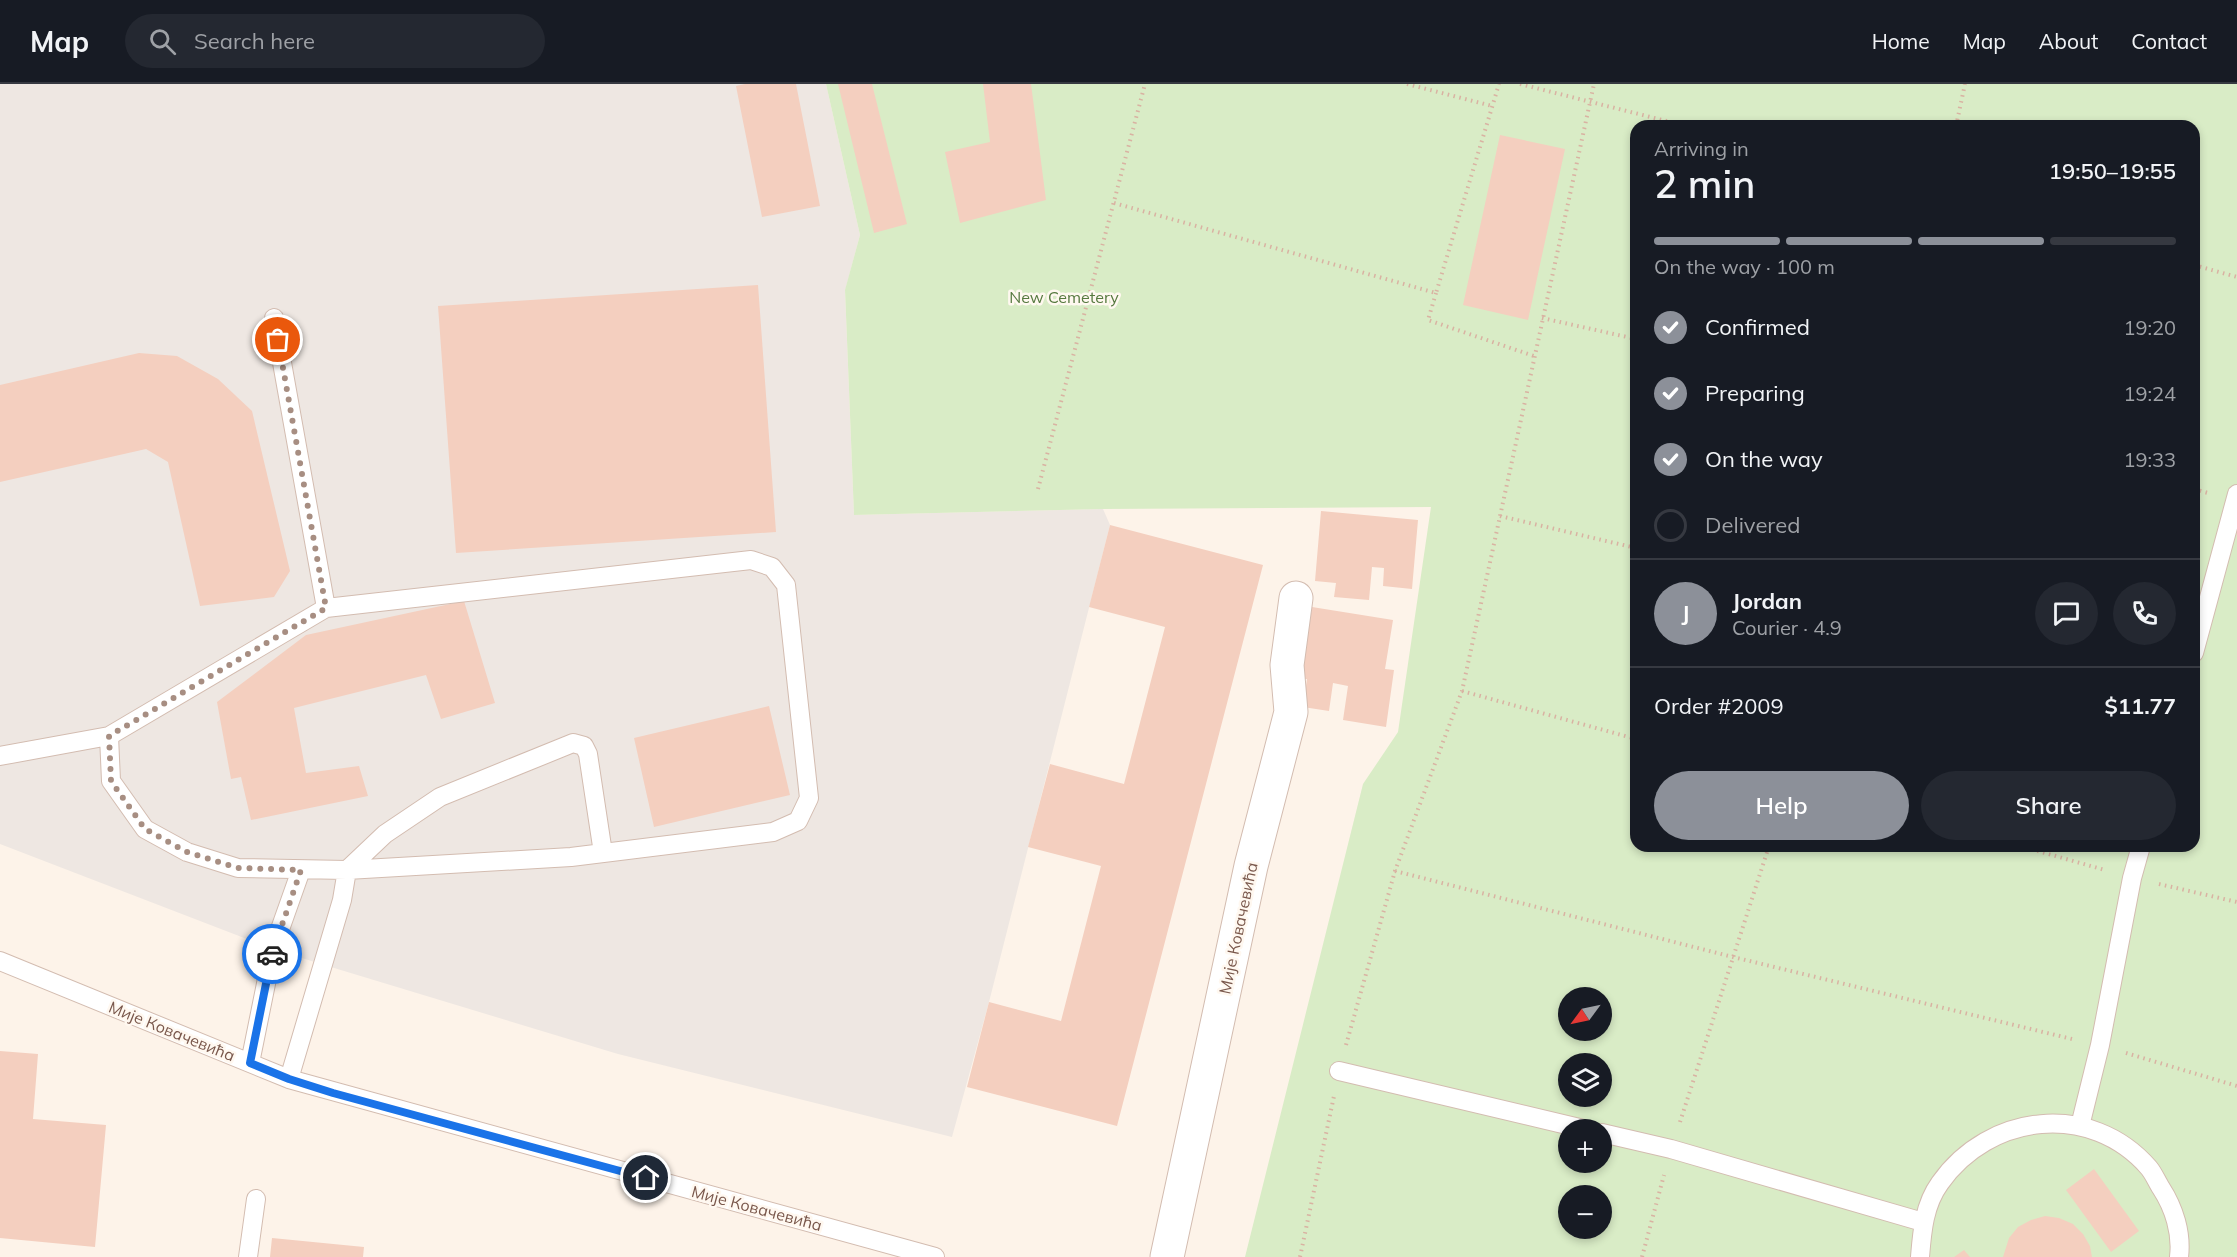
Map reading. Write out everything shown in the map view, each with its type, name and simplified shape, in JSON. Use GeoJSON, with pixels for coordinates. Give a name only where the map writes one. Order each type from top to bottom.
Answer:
{"type":"FeatureCollection","features":[{"type":"Feature","properties":{"kind":"street","name":"Мије Ковачевића"},"geometry":{"type":"LineString","coordinates":[[1167,1257],[1251,866],[1292,712],[1287,665],[1296,598]]}},
{"type":"Feature","properties":{"kind":"lane"},"geometry":{"type":"LineString","coordinates":[[274,318],[326,608]]}},
{"type":"Feature","properties":{"kind":"lane"},"geometry":{"type":"LineString","coordinates":[[2200,631],[2237,495]]}},
{"type":"Feature","properties":{"kind":"lane"},"geometry":{"type":"LineString","coordinates":[[0,756],[109,736],[326,608],[751,560],[772,567],[786,585],[809,798],[798,821],[773,832],[571,857],[347,870],[238,868],[187,852],[145,829],[111,781],[109,736]]}},
{"type":"Feature","properties":{"kind":"lane"},"geometry":{"type":"LineString","coordinates":[[289,1079],[342,900],[347,870],[385,834],[440,797],[573,743],[584,746],[588,754],[603,853]]}},
{"type":"Feature","properties":{"kind":"lane"},"geometry":{"type":"LineString","coordinates":[[2080,1126],[2100,1046],[2132,878],[2139,852]]}},
{"type":"Feature","properties":{"kind":"lane"},"geometry":{"type":"LineString","coordinates":[[250,1063],[273,949],[301,870]]}},
{"type":"Feature","properties":{"kind":"lane","name":"Мије Ковачевића"},"geometry":{"type":"LineString","coordinates":[[0,961],[289,1079],[936,1257]]}},
{"type":"Feature","properties":{"kind":"lane"},"geometry":{"type":"LineString","coordinates":[[1339,1071],[1558,1123]]}},
{"type":"Feature","properties":{"kind":"lane"},"geometry":{"type":"LineString","coordinates":[[1920,1257],[1923,1221],[1938,1184],[1965,1154],[1982,1143],[2000,1133],[2039,1123],[2080,1126],[2118,1142],[2149,1168],[2171,1203],[2181,1243],[2179,1257]]}},
{"type":"Feature","properties":{"kind":"lane"},"geometry":{"type":"LineString","coordinates":[[1612,1135],[1671,1149],[1923,1221]]}},
{"type":"Feature","properties":{"kind":"lane"},"geometry":{"type":"LineString","coordinates":[[248,1257],[256,1199]]}},
{"type":"Feature","properties":{"kind":"path"},"geometry":{"type":"LineString","coordinates":[[1038,489],[1145,84]]}},
{"type":"Feature","properties":{"kind":"path"},"geometry":{"type":"LineString","coordinates":[[1407,84],[1492,106]]}},
{"type":"Feature","properties":{"kind":"path"},"geometry":{"type":"LineString","coordinates":[[1499,84],[1428,320],[1534,356]]}},
{"type":"Feature","properties":{"kind":"path"},"geometry":{"type":"LineString","coordinates":[[1520,84],[1662,120]]}},
{"type":"Feature","properties":{"kind":"path"},"geometry":{"type":"LineString","coordinates":[[1594,84],[1462,691],[1395,871],[1733,957],[2100,1046],[2237,1086]]}},
{"type":"Feature","properties":{"kind":"path"},"geometry":{"type":"LineString","coordinates":[[1957,120],[1965,84]]}},
{"type":"Feature","properties":{"kind":"path"},"geometry":{"type":"LineString","coordinates":[[1114,203],[1436,293]]}},
{"type":"Feature","properties":{"kind":"path"},"geometry":{"type":"LineString","coordinates":[[2200,267],[2237,277]]}},
{"type":"Feature","properties":{"kind":"path"},"geometry":{"type":"LineString","coordinates":[[1542,318],[1630,338]]}},
{"type":"Feature","properties":{"kind":"path"},"geometry":{"type":"LineString","coordinates":[[1500,516],[1630,547]]}},
{"type":"Feature","properties":{"kind":"path"},"geometry":{"type":"LineString","coordinates":[[1462,691],[1630,737]]}},
{"type":"Feature","properties":{"kind":"path"},"geometry":{"type":"LineString","coordinates":[[1642,1257],[1671,1149],[1767,852]]}},
{"type":"Feature","properties":{"kind":"shaded area"},"geometry":{"type":"Polygon","coordinates":[[[0,84],[826,84],[860,235],[845,291],[854,515],[1103,509],[1110,525],[989,1002],[952,1137],[618,1054],[321,964],[273,949],[0,844],[0,84]]]}},
{"type":"Feature","properties":{"kind":"green space","name":"New Cemetery"},"geometry":{"type":"Polygon","coordinates":[[[826,84],[2237,84],[2237,1257],[1245,1257],[1363,784],[1398,732],[1431,507],[1103,509],[854,515],[845,290],[860,235],[826,84]]]}},
{"type":"Feature","properties":{"kind":"building"},"geometry":{"type":"Polygon","coordinates":[[[796,84],[820,206],[762,217],[736,86],[796,84]]]}},
{"type":"Feature","properties":{"kind":"building"},"geometry":{"type":"Polygon","coordinates":[[[838,84],[872,84],[907,224],[874,233],[838,84]]]}},
{"type":"Feature","properties":{"kind":"building"},"geometry":{"type":"Polygon","coordinates":[[[983,84],[1031,84],[1046,200],[960,223],[945,152],[990,142],[983,84]]]}},
{"type":"Feature","properties":{"kind":"building"},"geometry":{"type":"Polygon","coordinates":[[[1500,135],[1565,149],[1528,320],[1463,305],[1500,135]]]}},
{"type":"Feature","properties":{"kind":"building"},"geometry":{"type":"Polygon","coordinates":[[[758,285],[776,532],[456,553],[438,306],[758,285]]]}},
{"type":"Feature","properties":{"kind":"building"},"geometry":{"type":"Polygon","coordinates":[[[139,353],[177,356],[218,379],[252,411],[290,571],[274,597],[200,606],[168,462],[146,449],[0,482],[0,385],[139,353]]]}},
{"type":"Feature","properties":{"kind":"building"},"geometry":{"type":"Polygon","coordinates":[[[1321,511],[1418,520],[1412,589],[1383,586],[1384,568],[1372,567],[1369,600],[1334,597],[1336,583],[1315,581],[1321,511]]]}},
{"type":"Feature","properties":{"kind":"building"},"geometry":{"type":"Polygon","coordinates":[[[1110,525],[1263,565],[1117,1126],[967,1087],[989,1002],[1061,1021],[1101,866],[1028,847],[1050,764],[1124,784],[1165,627],[1089,607],[1110,525]]]}},
{"type":"Feature","properties":{"kind":"building"},"geometry":{"type":"Polygon","coordinates":[[[464,601],[495,703],[441,719],[426,675],[294,708],[306,773],[359,766],[368,796],[251,820],[241,777],[231,779],[217,702],[306,635],[464,601]]]}},
{"type":"Feature","properties":{"kind":"building"},"geometry":{"type":"Polygon","coordinates":[[[1312,607],[1393,620],[1385,669],[1394,670],[1386,727],[1343,720],[1348,686],[1333,683],[1329,711],[1303,707],[1307,679],[1301,679],[1312,607]]]}},
{"type":"Feature","properties":{"kind":"building"},"geometry":{"type":"Polygon","coordinates":[[[769,706],[790,795],[654,827],[634,738],[769,706]]]}},
{"type":"Feature","properties":{"kind":"building"},"geometry":{"type":"Polygon","coordinates":[[[0,1051],[38,1054],[33,1119],[106,1125],[95,1247],[0,1238],[0,1051]]]}},
{"type":"Feature","properties":{"kind":"building"},"geometry":{"type":"Polygon","coordinates":[[[2094,1169],[2139,1231],[2111,1252],[2066,1190],[2094,1169]]]}},
{"type":"Feature","properties":{"kind":"building"},"geometry":{"type":"Polygon","coordinates":[[[2045,1216],[2059,1218],[2073,1224],[2090,1246],[2092,1257],[2003,1257],[2009,1238],[2018,1227],[2045,1216]]]}},
{"type":"Feature","properties":{"kind":"building"},"geometry":{"type":"Polygon","coordinates":[[[272,1238],[364,1247],[363,1257],[270,1257],[272,1238]]]}},
{"type":"Feature","properties":{"kind":"building"},"geometry":{"type":"Polygon","coordinates":[[[1964,1250],[1970,1257],[1954,1257],[1964,1250]]]}},
{"type":"Feature","properties":{"kind":"way so far"},"geometry":{"type":"LineString","coordinates":[[272,954],[301,870],[238,868],[187,852],[145,829],[111,781],[109,736],[326,608],[278,340]]}},
{"type":"Feature","properties":{"kind":"route"},"geometry":{"type":"LineString","coordinates":[[272,954],[250,1063],[333,1093],[646,1178]]}}]}
